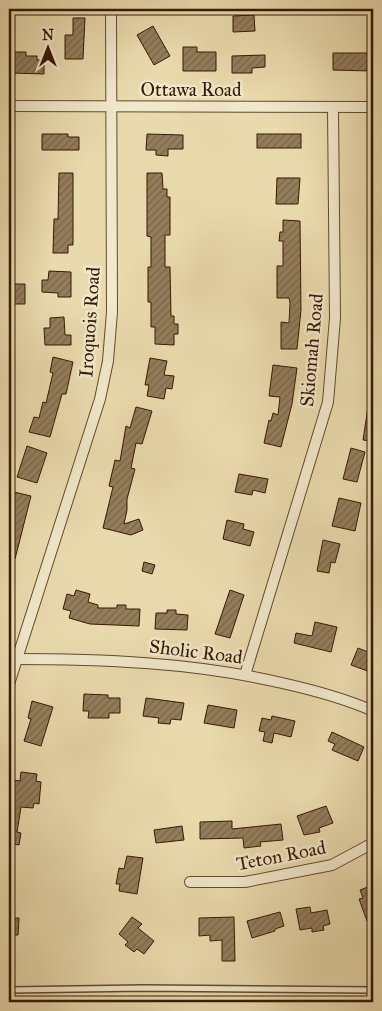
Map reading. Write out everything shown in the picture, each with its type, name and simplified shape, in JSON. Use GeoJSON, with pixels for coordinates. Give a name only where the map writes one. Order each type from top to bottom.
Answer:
{"type":"FeatureCollection","features":[{"type":"Feature","properties":{"kind":"street","name":"Iroquois Road"},"geometry":{"type":"LineString","coordinates":[[9,684],[13,659],[100,399],[108,361],[112,312],[111,9]]}},
{"type":"Feature","properties":{"kind":"street","name":"Ottawa Road"},"geometry":{"type":"LineString","coordinates":[[9,106],[373,107]]}},
{"type":"Feature","properties":{"kind":"street","name":"Skiomah Road"},"geometry":{"type":"LineString","coordinates":[[245,674],[328,402],[335,318],[333,107]]}},
{"type":"Feature","properties":{"kind":"street","name":"Sholic Road"},"geometry":{"type":"LineString","coordinates":[[13,659],[150,662],[245,674],[352,702],[373,712]]}},
{"type":"Feature","properties":{"kind":"street","name":"Teton Road"},"geometry":{"type":"LineString","coordinates":[[190,882],[245,882],[332,865],[373,843]]}},
{"type":"Feature","properties":{"kind":"lane"},"geometry":{"type":"LineString","coordinates":[[9,990],[170,988],[373,990]]}},
{"type":"Feature","properties":{"kind":"building"},"geometry":{"type":"Polygon","coordinates":[[[254,15],[255,31],[233,32],[233,16],[254,15]]]}},
{"type":"Feature","properties":{"kind":"building"},"geometry":{"type":"Polygon","coordinates":[[[73,18],[85,18],[83,59],[65,59],[65,35],[73,35],[73,18]]]}},
{"type":"Feature","properties":{"kind":"building"},"geometry":{"type":"Polygon","coordinates":[[[153,26],[170,56],[154,65],[137,35],[153,26]]]}},
{"type":"Feature","properties":{"kind":"building"},"geometry":{"type":"Polygon","coordinates":[[[183,47],[197,47],[197,52],[216,52],[216,71],[183,71],[183,47]]]}},
{"type":"Feature","properties":{"kind":"building"},"geometry":{"type":"Polygon","coordinates":[[[12,52],[26,52],[26,56],[37,56],[37,60],[44,60],[44,74],[11,73],[12,52]]]}},
{"type":"Feature","properties":{"kind":"building"},"geometry":{"type":"Polygon","coordinates":[[[333,53],[371,53],[371,71],[333,70],[333,53]]]}},
{"type":"Feature","properties":{"kind":"building"},"geometry":{"type":"Polygon","coordinates":[[[265,55],[265,67],[252,68],[252,73],[232,73],[232,56],[265,55]]]}},
{"type":"Feature","properties":{"kind":"building"},"geometry":{"type":"Polygon","coordinates":[[[42,134],[68,134],[68,137],[79,137],[79,150],[42,150],[42,134]]]}},
{"type":"Feature","properties":{"kind":"building"},"geometry":{"type":"Polygon","coordinates":[[[147,134],[183,135],[183,149],[168,149],[168,156],[156,155],[156,150],[146,150],[147,134]]]}},
{"type":"Feature","properties":{"kind":"building"},"geometry":{"type":"Polygon","coordinates":[[[257,134],[301,134],[301,148],[257,148],[257,134]]]}},
{"type":"Feature","properties":{"kind":"building"},"geometry":{"type":"Polygon","coordinates":[[[59,173],[73,173],[73,245],[68,245],[68,253],[53,253],[54,219],[58,219],[59,173]]]}},
{"type":"Feature","properties":{"kind":"building"},"geometry":{"type":"Polygon","coordinates":[[[147,173],[162,173],[163,189],[167,189],[167,197],[170,197],[170,235],[165,235],[165,267],[170,267],[171,316],[174,316],[174,324],[178,324],[178,334],[174,334],[174,345],[155,344],[155,327],[151,327],[151,302],[148,302],[148,267],[151,267],[151,237],[147,236],[147,173]]]}},
{"type":"Feature","properties":{"kind":"building"},"geometry":{"type":"Polygon","coordinates":[[[277,178],[300,178],[298,204],[276,204],[277,178]]]}},
{"type":"Feature","properties":{"kind":"building"},"geometry":{"type":"Polygon","coordinates":[[[283,220],[300,221],[301,310],[297,349],[281,349],[281,322],[289,323],[290,303],[289,298],[277,298],[277,266],[283,266],[283,241],[279,241],[280,232],[283,232],[283,220]]]}},
{"type":"Feature","properties":{"kind":"building"},"geometry":{"type":"Polygon","coordinates":[[[49,271],[71,272],[71,297],[58,297],[58,293],[42,292],[42,280],[48,280],[49,271]]]}},
{"type":"Feature","properties":{"kind":"building"},"geometry":{"type":"Polygon","coordinates":[[[10,284],[25,284],[25,304],[9,304],[10,284]]]}},
{"type":"Feature","properties":{"kind":"building"},"geometry":{"type":"Polygon","coordinates":[[[64,317],[65,335],[71,335],[71,345],[45,345],[44,328],[50,328],[50,318],[64,317]]]}},
{"type":"Feature","properties":{"kind":"building"},"geometry":{"type":"Polygon","coordinates":[[[53,357],[73,362],[66,394],[62,394],[50,437],[29,432],[34,417],[39,418],[43,402],[46,403],[53,373],[50,372],[53,357]]]}},
{"type":"Feature","properties":{"kind":"building"},"geometry":{"type":"Polygon","coordinates":[[[150,358],[167,361],[164,375],[174,376],[172,389],[166,388],[164,399],[147,396],[149,385],[145,385],[150,358]]]}},
{"type":"Feature","properties":{"kind":"building"},"geometry":{"type":"Polygon","coordinates":[[[273,365],[297,368],[292,404],[281,447],[264,443],[269,420],[271,421],[273,413],[278,415],[280,397],[269,396],[273,365]]]}},
{"type":"Feature","properties":{"kind":"building"},"geometry":{"type":"Polygon","coordinates":[[[136,407],[152,411],[142,444],[136,443],[131,468],[135,469],[127,499],[124,524],[139,519],[143,530],[131,535],[103,528],[113,487],[109,486],[115,460],[120,461],[126,426],[130,428],[136,407]]]}},
{"type":"Feature","properties":{"kind":"building"},"geometry":{"type":"Polygon","coordinates":[[[368,407],[373,407],[373,441],[363,440],[368,407]]]}},
{"type":"Feature","properties":{"kind":"building"},"geometry":{"type":"Polygon","coordinates":[[[27,446],[47,453],[37,483],[17,477],[27,446]]]}},
{"type":"Feature","properties":{"kind":"building"},"geometry":{"type":"Polygon","coordinates":[[[351,448],[365,452],[357,482],[343,479],[351,448]]]}},
{"type":"Feature","properties":{"kind":"building"},"geometry":{"type":"Polygon","coordinates":[[[239,474],[268,479],[265,493],[253,490],[252,495],[235,492],[239,474]]]}},
{"type":"Feature","properties":{"kind":"building"},"geometry":{"type":"Polygon","coordinates":[[[14,492],[31,496],[15,559],[9,557],[9,514],[14,492]]]}},
{"type":"Feature","properties":{"kind":"building"},"geometry":{"type":"Polygon","coordinates":[[[339,498],[361,503],[355,531],[332,526],[339,498]]]}},
{"type":"Feature","properties":{"kind":"building"},"geometry":{"type":"Polygon","coordinates":[[[227,520],[244,524],[243,529],[254,532],[250,546],[223,539],[227,520]]]}},
{"type":"Feature","properties":{"kind":"building"},"geometry":{"type":"Polygon","coordinates":[[[323,540],[340,544],[335,563],[331,562],[329,573],[317,571],[323,540]]]}},
{"type":"Feature","properties":{"kind":"building"},"geometry":{"type":"Polygon","coordinates":[[[144,562],[155,565],[152,574],[142,571],[144,562]]]}},
{"type":"Feature","properties":{"kind":"building"},"geometry":{"type":"Polygon","coordinates":[[[76,590],[90,594],[88,602],[98,605],[98,608],[117,608],[117,605],[126,605],[126,609],[140,609],[139,626],[90,624],[69,618],[71,611],[63,609],[67,594],[74,596],[76,590]]]}},
{"type":"Feature","properties":{"kind":"building"},"geometry":{"type":"Polygon","coordinates":[[[230,590],[244,595],[230,638],[215,634],[230,590]]]}},
{"type":"Feature","properties":{"kind":"building"},"geometry":{"type":"Polygon","coordinates":[[[167,610],[176,610],[176,614],[188,615],[187,630],[155,629],[156,613],[167,613],[167,610]]]}},
{"type":"Feature","properties":{"kind":"building"},"geometry":{"type":"Polygon","coordinates":[[[315,622],[337,627],[331,652],[294,643],[296,633],[312,636],[315,622]]]}},
{"type":"Feature","properties":{"kind":"building"},"geometry":{"type":"Polygon","coordinates":[[[358,648],[373,654],[373,673],[351,665],[358,648]]]}},
{"type":"Feature","properties":{"kind":"building"},"geometry":{"type":"Polygon","coordinates":[[[84,694],[108,695],[108,698],[120,698],[120,713],[109,713],[109,718],[88,718],[89,711],[83,711],[84,694]]]}},
{"type":"Feature","properties":{"kind":"building"},"geometry":{"type":"Polygon","coordinates":[[[146,698],[184,703],[181,720],[171,719],[170,724],[158,723],[159,718],[143,716],[146,698]]]}},
{"type":"Feature","properties":{"kind":"building"},"geometry":{"type":"Polygon","coordinates":[[[32,701],[53,707],[41,746],[24,741],[31,719],[28,718],[32,701]]]}},
{"type":"Feature","properties":{"kind":"building"},"geometry":{"type":"Polygon","coordinates":[[[208,705],[237,710],[234,728],[204,723],[208,705]]]}},
{"type":"Feature","properties":{"kind":"building"},"geometry":{"type":"Polygon","coordinates":[[[272,716],[295,721],[291,737],[274,733],[272,743],[263,741],[265,732],[259,731],[262,718],[271,720],[272,716]]]}},
{"type":"Feature","properties":{"kind":"building"},"geometry":{"type":"Polygon","coordinates":[[[332,732],[364,747],[358,761],[332,750],[335,744],[328,741],[332,732]]]}},
{"type":"Feature","properties":{"kind":"building"},"geometry":{"type":"Polygon","coordinates":[[[21,772],[37,774],[36,781],[41,782],[39,804],[34,803],[33,808],[21,807],[17,832],[21,833],[19,845],[9,843],[9,816],[13,780],[20,781],[21,772]]]}},
{"type":"Feature","properties":{"kind":"building"},"geometry":{"type":"Polygon","coordinates":[[[326,806],[333,823],[319,828],[320,832],[304,835],[297,816],[326,806]]]}},
{"type":"Feature","properties":{"kind":"building"},"geometry":{"type":"Polygon","coordinates":[[[232,821],[232,829],[281,824],[283,840],[260,842],[261,846],[244,848],[243,838],[200,839],[200,822],[232,821]]]}},
{"type":"Feature","properties":{"kind":"building"},"geometry":{"type":"Polygon","coordinates":[[[182,826],[184,840],[156,843],[154,830],[182,826]]]}},
{"type":"Feature","properties":{"kind":"building"},"geometry":{"type":"Polygon","coordinates":[[[127,856],[143,858],[137,894],[119,891],[120,884],[116,884],[119,868],[124,869],[127,856]]]}},
{"type":"Feature","properties":{"kind":"building"},"geometry":{"type":"Polygon","coordinates":[[[373,885],[373,919],[367,921],[359,899],[363,898],[360,890],[373,885]]]}},
{"type":"Feature","properties":{"kind":"building"},"geometry":{"type":"Polygon","coordinates":[[[310,907],[311,913],[327,910],[330,924],[323,926],[324,930],[312,932],[312,928],[300,930],[296,909],[310,907]]]}},
{"type":"Feature","properties":{"kind":"building"},"geometry":{"type":"Polygon","coordinates":[[[280,912],[284,926],[275,929],[275,931],[252,938],[247,921],[280,912]]]}},
{"type":"Feature","properties":{"kind":"building"},"geometry":{"type":"Polygon","coordinates":[[[132,917],[142,924],[138,928],[154,941],[144,954],[137,949],[134,952],[125,945],[128,942],[119,934],[132,917]]]}},
{"type":"Feature","properties":{"kind":"building"},"geometry":{"type":"Polygon","coordinates":[[[234,917],[235,961],[222,961],[222,940],[210,941],[210,935],[199,936],[199,918],[234,917]]]}},
{"type":"Feature","properties":{"kind":"building"},"geometry":{"type":"Polygon","coordinates":[[[9,918],[19,918],[18,935],[9,935],[9,918]]]}}]}
